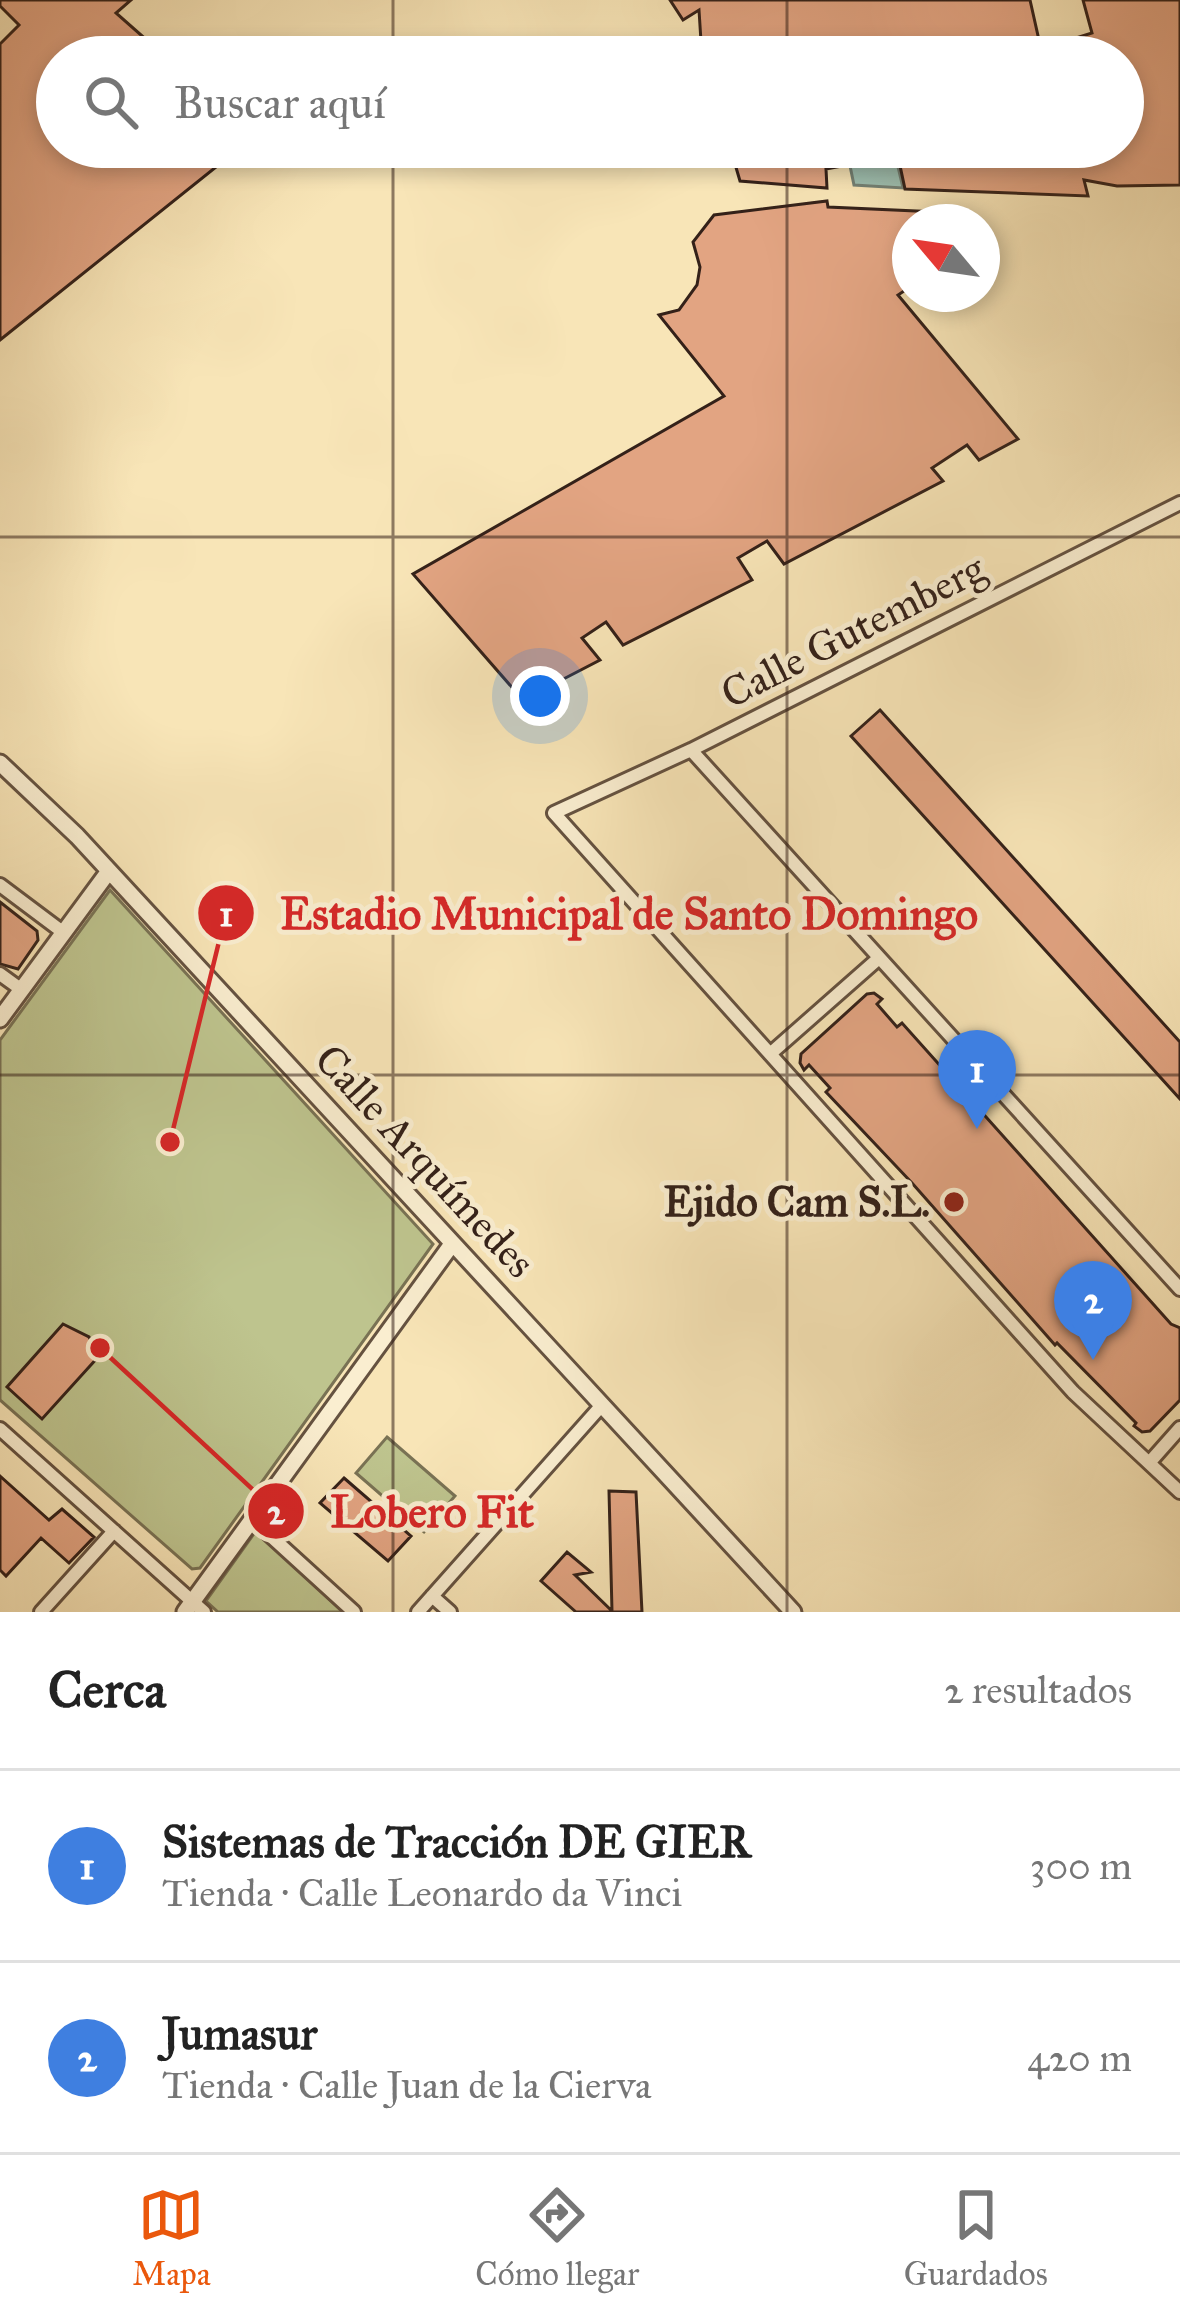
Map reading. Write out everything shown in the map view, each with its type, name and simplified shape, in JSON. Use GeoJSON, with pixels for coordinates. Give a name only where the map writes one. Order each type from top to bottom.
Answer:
{"type":"FeatureCollection","features":[{"type":"Feature","properties":{"kind":"street","name":"Calle Gutemberg"},"geometry":{"type":"LineString","coordinates":[[770,1054],[554,813],[691,750],[1180,503]]}},
{"type":"Feature","properties":{"kind":"street"},"geometry":{"type":"LineString","coordinates":[[691,750],[1180,1289]]}},
{"type":"Feature","properties":{"kind":"street","name":"Calle Arquímedes"},"geometry":{"type":"LineString","coordinates":[[0,763],[109,871],[794,1612]]}},
{"type":"Feature","properties":{"kind":"street"},"geometry":{"type":"LineString","coordinates":[[0,1019],[109,871]]}},
{"type":"Feature","properties":{"kind":"street"},"geometry":{"type":"LineString","coordinates":[[0,885],[64,933]]}},
{"type":"Feature","properties":{"kind":"street"},"geometry":{"type":"LineString","coordinates":[[879,958],[770,1054],[1073,1392],[1180,1492]]}},
{"type":"Feature","properties":{"kind":"street"},"geometry":{"type":"LineString","coordinates":[[0,974],[22,990]]}},
{"type":"Feature","properties":{"kind":"street"},"geometry":{"type":"LineString","coordinates":[[0,1429],[194,1609],[452,1244]]}},
{"type":"Feature","properties":{"kind":"street"},"geometry":{"type":"LineString","coordinates":[[418,1612],[602,1405]]}},
{"type":"Feature","properties":{"kind":"street"},"geometry":{"type":"LineString","coordinates":[[1149,1463],[1180,1428]]}},
{"type":"Feature","properties":{"kind":"street"},"geometry":{"type":"LineString","coordinates":[[0,1455],[13,1441]]}},
{"type":"Feature","properties":{"kind":"street"},"geometry":{"type":"LineString","coordinates":[[253,1520],[354,1612]]}},
{"type":"Feature","properties":{"kind":"street"},"geometry":{"type":"LineString","coordinates":[[41,1612],[114,1532]]}},
{"type":"Feature","properties":{"kind":"street"},"geometry":{"type":"LineString","coordinates":[[432,1596],[450,1612]]}},
{"type":"Feature","properties":{"kind":"green space"},"geometry":{"type":"Polygon","coordinates":[[[110,890],[433,1244],[200,1568],[192,1569],[0,1400],[0,1040],[110,890]]]}},
{"type":"Feature","properties":{"kind":"green space"},"geometry":{"type":"Polygon","coordinates":[[[387,1437],[455,1496],[424,1532],[356,1473],[387,1437]]]}},
{"type":"Feature","properties":{"kind":"green space"},"geometry":{"type":"Polygon","coordinates":[[[256,1531],[343,1612],[218,1612],[206,1601],[256,1531]]]}},
{"type":"Feature","properties":{"kind":"shaded area"},"geometry":{"type":"Polygon","coordinates":[[[850,168],[898,168],[903,188],[854,185],[850,168]]]}},
{"type":"Feature","properties":{"kind":"building"},"geometry":{"type":"Polygon","coordinates":[[[0,0],[131,0],[116,13],[142,36],[36,36],[36,168],[215,168],[0,340],[0,44],[19,25],[0,6],[0,0]]]}},
{"type":"Feature","properties":{"kind":"building"},"geometry":{"type":"Polygon","coordinates":[[[670,0],[1030,0],[1038,36],[701,36],[699,10],[683,20],[670,0]]]}},
{"type":"Feature","properties":{"kind":"building"},"geometry":{"type":"Polygon","coordinates":[[[1083,0],[1180,0],[1180,185],[1117,186],[1084,180],[1088,196],[905,189],[900,168],[1144,168],[1144,36],[1082,36],[1092,33],[1083,0]]]}},
{"type":"Feature","properties":{"kind":"building"},"geometry":{"type":"Polygon","coordinates":[[[736,168],[831,168],[826,169],[827,188],[740,181],[736,168]]]}},
{"type":"Feature","properties":{"kind":"building"},"geometry":{"type":"Polygon","coordinates":[[[827,201],[828,207],[892,210],[892,312],[912,312],[1018,439],[979,460],[967,445],[932,468],[943,481],[784,564],[767,541],[738,558],[752,580],[623,645],[606,622],[582,638],[600,660],[523,700],[413,574],[724,396],[659,315],[679,310],[697,285],[700,267],[693,242],[714,215],[827,201]]]}},
{"type":"Feature","properties":{"kind":"building"},"geometry":{"type":"Polygon","coordinates":[[[880,710],[1180,1042],[1180,1099],[851,736],[880,710]]]}},
{"type":"Feature","properties":{"kind":"building"},"geometry":{"type":"Polygon","coordinates":[[[0,902],[37,931],[38,940],[18,969],[0,964],[0,902]]]}},
{"type":"Feature","properties":{"kind":"building"},"geometry":{"type":"Polygon","coordinates":[[[867,994],[882,999],[877,1004],[897,1027],[902,1023],[1171,1324],[1180,1328],[1180,1400],[1150,1431],[1134,1426],[1055,1345],[826,1092],[830,1088],[809,1065],[804,1070],[801,1054],[867,994]]]}},
{"type":"Feature","properties":{"kind":"building"},"geometry":{"type":"Polygon","coordinates":[[[63,1324],[89,1337],[99,1356],[42,1419],[7,1387],[63,1324]]]}},
{"type":"Feature","properties":{"kind":"building"},"geometry":{"type":"Polygon","coordinates":[[[0,1476],[49,1520],[62,1509],[94,1537],[69,1563],[41,1538],[6,1576],[0,1570],[0,1476]]]}},
{"type":"Feature","properties":{"kind":"building"},"geometry":{"type":"Polygon","coordinates":[[[344,1478],[411,1536],[388,1561],[320,1503],[344,1478]]]}},
{"type":"Feature","properties":{"kind":"building"},"geometry":{"type":"Polygon","coordinates":[[[609,1491],[636,1492],[642,1612],[576,1612],[541,1581],[567,1552],[591,1572],[575,1575],[612,1611],[609,1491]]]}},
{"type":"Feature","properties":{"kind":"place","name":"Sistemas de Tracción DE GIER"},"geometry":{"type":"Point","coordinates":[977,1129]}},
{"type":"Feature","properties":{"kind":"place","name":"Estadio Municipal de Santo Domingo"},"geometry":{"type":"Point","coordinates":[170,1142]}},
{"type":"Feature","properties":{"kind":"place","name":"Ejido Cam S.L."},"geometry":{"type":"Point","coordinates":[954,1202]}},
{"type":"Feature","properties":{"kind":"place","name":"Lobero Fit"},"geometry":{"type":"Point","coordinates":[100,1348]}},
{"type":"Feature","properties":{"kind":"place","name":"Jumasur"},"geometry":{"type":"Point","coordinates":[1093,1360]}}]}
